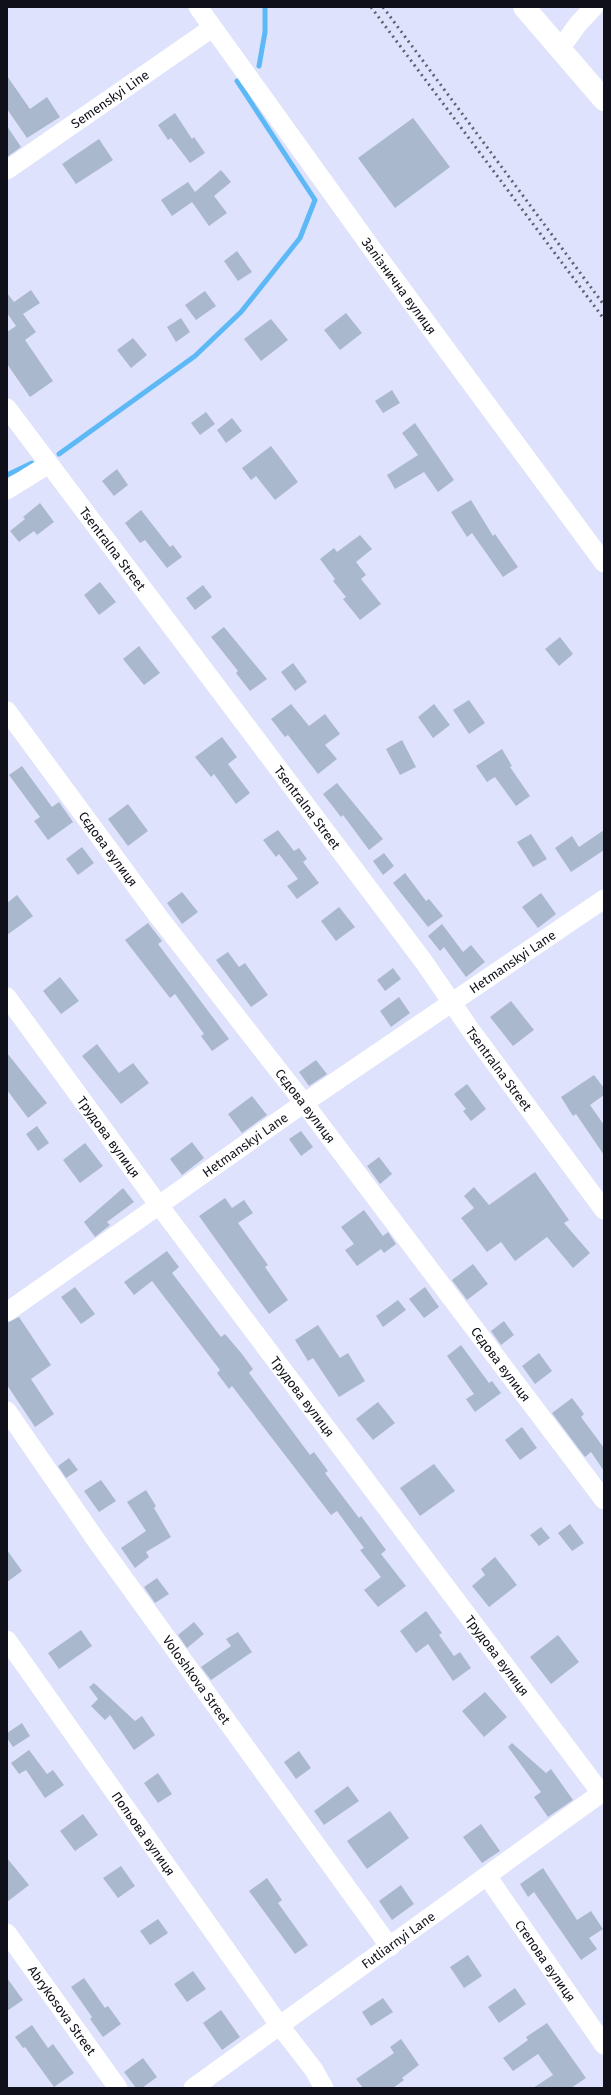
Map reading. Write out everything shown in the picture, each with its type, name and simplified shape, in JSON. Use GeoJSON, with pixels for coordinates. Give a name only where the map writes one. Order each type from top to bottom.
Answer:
{"type":"FeatureCollection","features":[{"type":"Feature","properties":{"kind":"main road"},"geometry":{"type":"LineString","coordinates":[[524,7],[604,100]]}},
{"type":"Feature","properties":{"kind":"street","name":"Залізнична вулиця"},"geometry":{"type":"LineString","coordinates":[[198,7],[370,246],[604,563]]}},
{"type":"Feature","properties":{"kind":"street"},"geometry":{"type":"LineString","coordinates":[[560,49],[578,24],[594,7]]}},
{"type":"Feature","properties":{"kind":"street","name":"Semenskyi Line"},"geometry":{"type":"LineString","coordinates":[[7,170],[212,28]]}},
{"type":"Feature","properties":{"kind":"street","name":"Tsentralna Street"},"geometry":{"type":"LineString","coordinates":[[7,408],[424,962],[452,1003],[604,1210]]}},
{"type":"Feature","properties":{"kind":"street"},"geometry":{"type":"LineString","coordinates":[[7,490],[50,464]]}},
{"type":"Feature","properties":{"kind":"street","name":"Сєдова вулиця"},"geometry":{"type":"LineString","coordinates":[[7,712],[158,916],[304,1102],[604,1500]]}},
{"type":"Feature","properties":{"kind":"street","name":"Hetmanskyi Lane"},"geometry":{"type":"LineString","coordinates":[[7,1312],[304,1102],[604,900]]}},
{"type":"Feature","properties":{"kind":"street","name":"Трудова вулиця"},"geometry":{"type":"LineString","coordinates":[[7,997],[158,1204],[602,1792]]}},
{"type":"Feature","properties":{"kind":"street","name":"Voloshkova Street"},"geometry":{"type":"LineString","coordinates":[[7,1411],[96,1540],[390,1947]]}},
{"type":"Feature","properties":{"kind":"street","name":"Польова вулиця"},"geometry":{"type":"LineString","coordinates":[[7,1640],[280,2026],[314,2070],[324,2088]]}},
{"type":"Feature","properties":{"kind":"street","name":"Futliarnyi Lane"},"geometry":{"type":"LineString","coordinates":[[193,2088],[390,1947],[602,1792]]}},
{"type":"Feature","properties":{"kind":"street","name":"Степова вулиця"},"geometry":{"type":"LineString","coordinates":[[487,1876],[604,2045]]}},
{"type":"Feature","properties":{"kind":"street","name":"Abrykosova Street"},"geometry":{"type":"LineString","coordinates":[[7,1933],[118,2088]]}},
{"type":"Feature","properties":{"kind":"building"},"geometry":{"type":"Polygon","coordinates":[[[7,76],[30,109],[47,97],[60,117],[27,138],[7,109],[7,76]]]}},
{"type":"Feature","properties":{"kind":"building"},"geometry":{"type":"Polygon","coordinates":[[[175,113],[192,139],[194,137],[205,153],[190,163],[171,138],[168,140],[158,125],[175,113]]]}},
{"type":"Feature","properties":{"kind":"building"},"geometry":{"type":"Polygon","coordinates":[[[413,118],[450,167],[395,208],[358,158],[413,118]]]}},
{"type":"Feature","properties":{"kind":"building"},"geometry":{"type":"Polygon","coordinates":[[[7,126],[21,147],[7,157],[7,126]]]}},
{"type":"Feature","properties":{"kind":"building"},"geometry":{"type":"Polygon","coordinates":[[[99,139],[113,160],[76,184],[62,164],[99,139]]]}},
{"type":"Feature","properties":{"kind":"building"},"geometry":{"type":"Polygon","coordinates":[[[221,170],[231,182],[214,196],[227,213],[209,226],[192,202],[172,216],[161,200],[188,182],[195,192],[221,170]]]}},
{"type":"Feature","properties":{"kind":"building"},"geometry":{"type":"Polygon","coordinates":[[[237,251],[252,272],[238,281],[224,261],[237,251]]]}},
{"type":"Feature","properties":{"kind":"building"},"geometry":{"type":"Polygon","coordinates":[[[31,290],[40,303],[23,314],[36,332],[25,340],[53,381],[30,397],[7,364],[7,332],[16,326],[7,313],[7,293],[14,302],[31,290]]]}},
{"type":"Feature","properties":{"kind":"building"},"geometry":{"type":"Polygon","coordinates":[[[205,291],[216,306],[196,320],[185,305],[205,291]]]}},
{"type":"Feature","properties":{"kind":"building"},"geometry":{"type":"Polygon","coordinates":[[[346,313],[362,333],[340,350],[324,330],[346,313]]]}},
{"type":"Feature","properties":{"kind":"building"},"geometry":{"type":"Polygon","coordinates":[[[181,318],[190,332],[176,342],[167,327],[181,318]]]}},
{"type":"Feature","properties":{"kind":"building"},"geometry":{"type":"Polygon","coordinates":[[[271,319],[288,340],[261,361],[244,339],[271,319]]]}},
{"type":"Feature","properties":{"kind":"building"},"geometry":{"type":"Polygon","coordinates":[[[133,338],[147,355],[131,368],[117,350],[133,338]]]}},
{"type":"Feature","properties":{"kind":"building"},"geometry":{"type":"Polygon","coordinates":[[[392,390],[400,403],[383,413],[375,401],[392,390]]]}},
{"type":"Feature","properties":{"kind":"building"},"geometry":{"type":"Polygon","coordinates":[[[206,412],[215,424],[200,435],[191,423],[206,412]]]}},
{"type":"Feature","properties":{"kind":"building"},"geometry":{"type":"Polygon","coordinates":[[[232,418],[242,431],[226,443],[217,430],[232,418]]]}},
{"type":"Feature","properties":{"kind":"building"},"geometry":{"type":"Polygon","coordinates":[[[415,423],[454,480],[438,492],[424,472],[395,489],[387,475],[418,455],[402,433],[415,423]]]}},
{"type":"Feature","properties":{"kind":"building"},"geometry":{"type":"Polygon","coordinates":[[[271,446],[298,482],[275,500],[256,476],[251,480],[242,468],[271,446]]]}},
{"type":"Feature","properties":{"kind":"building"},"geometry":{"type":"Polygon","coordinates":[[[117,469],[128,485],[114,496],[102,481],[117,469]]]}},
{"type":"Feature","properties":{"kind":"building"},"geometry":{"type":"Polygon","coordinates":[[[471,500],[493,536],[495,534],[518,567],[503,577],[472,533],[467,537],[451,512],[471,500]]]}},
{"type":"Feature","properties":{"kind":"building"},"geometry":{"type":"Polygon","coordinates":[[[40,503],[54,522],[37,535],[34,531],[19,542],[10,531],[25,519],[23,517],[40,503]]]}},
{"type":"Feature","properties":{"kind":"building"},"geometry":{"type":"Polygon","coordinates":[[[141,510],[170,547],[173,545],[182,557],[167,568],[145,540],[140,543],[125,523],[141,510]]]}},
{"type":"Feature","properties":{"kind":"building"},"geometry":{"type":"Polygon","coordinates":[[[360,535],[372,549],[356,562],[366,575],[361,579],[381,604],[360,620],[343,599],[346,597],[333,581],[335,579],[320,559],[334,548],[337,552],[360,535]]]}},
{"type":"Feature","properties":{"kind":"building"},"geometry":{"type":"Polygon","coordinates":[[[100,582],[116,602],[99,615],[84,595],[100,582]]]}},
{"type":"Feature","properties":{"kind":"building"},"geometry":{"type":"Polygon","coordinates":[[[203,585],[212,597],[195,610],[186,598],[203,585]]]}},
{"type":"Feature","properties":{"kind":"building"},"geometry":{"type":"Polygon","coordinates":[[[224,627],[267,679],[250,691],[236,673],[238,671],[211,637],[224,627]]]}},
{"type":"Feature","properties":{"kind":"building"},"geometry":{"type":"Polygon","coordinates":[[[560,637],[573,654],[559,666],[545,649],[560,637]]]}},
{"type":"Feature","properties":{"kind":"building"},"geometry":{"type":"Polygon","coordinates":[[[139,646],[160,673],[144,685],[123,659],[139,646]]]}},
{"type":"Feature","properties":{"kind":"building"},"geometry":{"type":"Polygon","coordinates":[[[293,663],[307,682],[295,691],[281,672],[293,663]]]}},
{"type":"Feature","properties":{"kind":"building"},"geometry":{"type":"Polygon","coordinates":[[[469,700],[485,723],[469,734],[453,710],[469,700]]]}},
{"type":"Feature","properties":{"kind":"building"},"geometry":{"type":"Polygon","coordinates":[[[291,704],[309,726],[325,714],[340,734],[325,745],[337,759],[318,774],[288,735],[285,737],[271,719],[291,704]]]}},
{"type":"Feature","properties":{"kind":"building"},"geometry":{"type":"Polygon","coordinates":[[[434,704],[450,725],[433,738],[418,717],[434,704]]]}},
{"type":"Feature","properties":{"kind":"building"},"geometry":{"type":"Polygon","coordinates":[[[222,737],[237,757],[228,764],[250,793],[236,804],[214,774],[211,777],[195,757],[222,737]]]}},
{"type":"Feature","properties":{"kind":"building"},"geometry":{"type":"Polygon","coordinates":[[[402,740],[416,767],[400,775],[386,749],[402,740]]]}},
{"type":"Feature","properties":{"kind":"building"},"geometry":{"type":"Polygon","coordinates":[[[502,749],[512,766],[510,767],[530,796],[516,806],[495,777],[487,782],[476,766],[502,749]]]}},
{"type":"Feature","properties":{"kind":"building"},"geometry":{"type":"Polygon","coordinates":[[[22,766],[52,807],[59,802],[73,822],[48,840],[34,821],[40,817],[9,775],[22,766]]]}},
{"type":"Feature","properties":{"kind":"building"},"geometry":{"type":"Polygon","coordinates":[[[337,783],[383,839],[369,850],[343,815],[341,817],[323,794],[337,783]]]}},
{"type":"Feature","properties":{"kind":"building"},"geometry":{"type":"Polygon","coordinates":[[[128,804],[148,831],[128,846],[108,819],[128,804]]]}},
{"type":"Feature","properties":{"kind":"building"},"geometry":{"type":"Polygon","coordinates":[[[278,830],[294,851],[299,848],[307,859],[303,862],[319,883],[297,899],[287,886],[298,879],[279,854],[276,857],[263,840],[278,830]]]}},
{"type":"Feature","properties":{"kind":"building"},"geometry":{"type":"Polygon","coordinates":[[[604,830],[604,850],[571,872],[555,848],[572,836],[579,847],[604,830]]]}},
{"type":"Feature","properties":{"kind":"building"},"geometry":{"type":"Polygon","coordinates":[[[531,834],[547,859],[533,867],[517,842],[531,834]]]}},
{"type":"Feature","properties":{"kind":"building"},"geometry":{"type":"Polygon","coordinates":[[[82,847],[94,863],[78,875],[66,859],[82,847]]]}},
{"type":"Feature","properties":{"kind":"building"},"geometry":{"type":"Polygon","coordinates":[[[384,853],[394,866],[383,875],[373,861],[384,853]]]}},
{"type":"Feature","properties":{"kind":"building"},"geometry":{"type":"Polygon","coordinates":[[[405,873],[426,901],[429,899],[443,916],[428,927],[393,883],[405,873]]]}},
{"type":"Feature","properties":{"kind":"building"},"geometry":{"type":"Polygon","coordinates":[[[182,892],[198,912],[182,924],[167,903],[182,892]]]}},
{"type":"Feature","properties":{"kind":"building"},"geometry":{"type":"Polygon","coordinates":[[[541,893],[556,914],[538,928],[522,907],[541,893]]]}},
{"type":"Feature","properties":{"kind":"building"},"geometry":{"type":"Polygon","coordinates":[[[17,895],[33,916],[7,935],[7,903],[17,895]]]}},
{"type":"Feature","properties":{"kind":"building"},"geometry":{"type":"Polygon","coordinates":[[[339,907],[355,927],[336,941],[321,921],[339,907]]]}},
{"type":"Feature","properties":{"kind":"building"},"geometry":{"type":"Polygon","coordinates":[[[148,923],[162,941],[158,944],[229,1039],[212,1051],[201,1036],[204,1034],[175,994],[170,998],[125,940],[148,923]]]}},
{"type":"Feature","properties":{"kind":"building"},"geometry":{"type":"Polygon","coordinates":[[[442,924],[463,952],[471,945],[485,962],[466,977],[444,947],[440,951],[428,936],[442,924]]]}},
{"type":"Feature","properties":{"kind":"building"},"geometry":{"type":"Polygon","coordinates":[[[228,952],[239,967],[245,963],[268,995],[251,1007],[216,960],[228,952]]]}},
{"type":"Feature","properties":{"kind":"building"},"geometry":{"type":"Polygon","coordinates":[[[393,968],[401,979],[385,991],[377,980],[393,968]]]}},
{"type":"Feature","properties":{"kind":"building"},"geometry":{"type":"Polygon","coordinates":[[[60,977],[79,1001],[61,1014],[43,991],[60,977]]]}},
{"type":"Feature","properties":{"kind":"building"},"geometry":{"type":"Polygon","coordinates":[[[399,997],[410,1013],[391,1027],[380,1011],[399,997]]]}},
{"type":"Feature","properties":{"kind":"building"},"geometry":{"type":"Polygon","coordinates":[[[511,1001],[534,1030],[513,1046],[490,1017],[511,1001]]]}},
{"type":"Feature","properties":{"kind":"building"},"geometry":{"type":"Polygon","coordinates":[[[97,1044],[119,1073],[133,1063],[149,1083],[121,1104],[82,1056],[97,1044]]]}},
{"type":"Feature","properties":{"kind":"building"},"geometry":{"type":"Polygon","coordinates":[[[7,1053],[47,1103],[28,1118],[7,1090],[7,1053]]]}},
{"type":"Feature","properties":{"kind":"building"},"geometry":{"type":"Polygon","coordinates":[[[316,1060],[327,1074],[309,1086],[299,1072],[316,1060]]]}},
{"type":"Feature","properties":{"kind":"building"},"geometry":{"type":"Polygon","coordinates":[[[594,1075],[604,1088],[604,1095],[590,1105],[604,1125],[604,1155],[576,1114],[573,1116],[561,1097],[594,1075]]]}},
{"type":"Feature","properties":{"kind":"building"},"geometry":{"type":"Polygon","coordinates":[[[467,1084],[486,1109],[471,1121],[463,1111],[466,1109],[454,1094],[467,1084]]]}},
{"type":"Feature","properties":{"kind":"building"},"geometry":{"type":"Polygon","coordinates":[[[252,1096],[267,1115],[242,1133],[228,1114],[252,1096]]]}},
{"type":"Feature","properties":{"kind":"building"},"geometry":{"type":"Polygon","coordinates":[[[37,1126],[49,1143],[38,1151],[26,1134],[37,1126]]]}},
{"type":"Feature","properties":{"kind":"building"},"geometry":{"type":"Polygon","coordinates":[[[301,1131],[313,1147],[301,1156],[289,1139],[301,1131]]]}},
{"type":"Feature","properties":{"kind":"building"},"geometry":{"type":"Polygon","coordinates":[[[192,1142],[204,1158],[182,1175],[170,1159],[192,1142]]]}},
{"type":"Feature","properties":{"kind":"building"},"geometry":{"type":"Polygon","coordinates":[[[85,1143],[103,1166],[80,1183],[63,1160],[85,1143]]]}},
{"type":"Feature","properties":{"kind":"building"},"geometry":{"type":"Polygon","coordinates":[[[379,1157],[392,1174],[380,1184],[367,1166],[379,1157]]]}},
{"type":"Feature","properties":{"kind":"building"},"geometry":{"type":"Polygon","coordinates":[[[535,1172],[569,1220],[564,1223],[590,1253],[573,1268],[547,1237],[515,1261],[501,1242],[487,1252],[461,1218],[474,1208],[464,1196],[474,1187],[489,1205],[535,1172]]]}},
{"type":"Feature","properties":{"kind":"building"},"geometry":{"type":"Polygon","coordinates":[[[123,1188],[134,1202],[107,1222],[110,1225],[95,1237],[84,1222],[123,1188]]]}},
{"type":"Feature","properties":{"kind":"building"},"geometry":{"type":"Polygon","coordinates":[[[225,1198],[232,1208],[244,1200],[253,1213],[238,1223],[268,1265],[265,1267],[288,1300],[269,1314],[199,1216],[225,1198]]]}},
{"type":"Feature","properties":{"kind":"building"},"geometry":{"type":"Polygon","coordinates":[[[364,1210],[383,1236],[388,1232],[396,1244],[384,1253],[381,1249],[357,1266],[345,1250],[354,1244],[341,1227],[364,1210]]]}},
{"type":"Feature","properties":{"kind":"building"},"geometry":{"type":"Polygon","coordinates":[[[167,1251],[179,1267],[172,1273],[221,1337],[225,1334],[242,1354],[253,1369],[249,1373],[310,1455],[314,1452],[328,1471],[325,1473],[359,1518],[361,1516],[386,1550],[381,1554],[406,1586],[378,1607],[364,1590],[381,1577],[360,1550],[364,1548],[337,1511],[331,1515],[232,1386],[229,1389],[217,1373],[220,1370],[152,1281],[134,1295],[124,1282],[167,1251]]]}},
{"type":"Feature","properties":{"kind":"building"},"geometry":{"type":"Polygon","coordinates":[[[473,1264],[488,1284],[467,1300],[452,1280],[473,1264]]]}},
{"type":"Feature","properties":{"kind":"building"},"geometry":{"type":"Polygon","coordinates":[[[75,1287],[95,1314],[81,1324],[61,1297],[75,1287]]]}},
{"type":"Feature","properties":{"kind":"building"},"geometry":{"type":"Polygon","coordinates":[[[425,1287],[439,1307],[424,1318],[409,1299],[425,1287]]]}},
{"type":"Feature","properties":{"kind":"building"},"geometry":{"type":"Polygon","coordinates":[[[398,1300],[406,1310],[383,1327],[376,1316],[398,1300]]]}},
{"type":"Feature","properties":{"kind":"building"},"geometry":{"type":"Polygon","coordinates":[[[19,1317],[51,1365],[31,1379],[54,1414],[35,1427],[7,1385],[7,1323],[19,1317]]]}},
{"type":"Feature","properties":{"kind":"building"},"geometry":{"type":"Polygon","coordinates":[[[504,1321],[514,1335],[501,1345],[491,1331],[504,1321]]]}},
{"type":"Feature","properties":{"kind":"building"},"geometry":{"type":"Polygon","coordinates":[[[318,1325],[340,1358],[348,1353],[365,1381],[339,1397],[313,1358],[308,1361],[295,1340],[318,1325]]]}},
{"type":"Feature","properties":{"kind":"building"},"geometry":{"type":"Polygon","coordinates":[[[461,1345],[489,1383],[492,1381],[501,1393],[475,1412],[466,1399],[474,1394],[447,1356],[461,1345]]]}},
{"type":"Feature","properties":{"kind":"building"},"geometry":{"type":"Polygon","coordinates":[[[539,1353],[552,1371],[535,1384],[522,1366],[539,1353]]]}},
{"type":"Feature","properties":{"kind":"building"},"geometry":{"type":"Polygon","coordinates":[[[572,1398],[584,1414],[581,1417],[604,1448],[604,1471],[591,1452],[585,1457],[552,1413],[572,1398]]]}},
{"type":"Feature","properties":{"kind":"building"},"geometry":{"type":"Polygon","coordinates":[[[378,1402],[395,1423],[373,1440],[356,1419],[378,1402]]]}},
{"type":"Feature","properties":{"kind":"building"},"geometry":{"type":"Polygon","coordinates":[[[522,1427],[537,1448],[520,1460],[505,1440],[522,1427]]]}},
{"type":"Feature","properties":{"kind":"building"},"geometry":{"type":"Polygon","coordinates":[[[69,1458],[78,1470],[66,1478],[58,1466],[69,1458]]]}},
{"type":"Feature","properties":{"kind":"building"},"geometry":{"type":"Polygon","coordinates":[[[434,1464],[455,1491],[420,1516],[400,1488],[434,1464]]]}},
{"type":"Feature","properties":{"kind":"building"},"geometry":{"type":"Polygon","coordinates":[[[101,1480],[116,1501],[99,1512],[84,1491],[101,1480]]]}},
{"type":"Feature","properties":{"kind":"building"},"geometry":{"type":"Polygon","coordinates":[[[146,1490],[156,1506],[154,1508],[171,1537],[146,1552],[149,1557],[135,1568],[121,1548],[146,1531],[127,1502],[146,1490]]]}},
{"type":"Feature","properties":{"kind":"building"},"geometry":{"type":"Polygon","coordinates":[[[570,1524],[584,1543],[572,1551],[558,1533],[570,1524]]]}},
{"type":"Feature","properties":{"kind":"building"},"geometry":{"type":"Polygon","coordinates":[[[541,1527],[550,1538],[539,1546],[530,1535],[541,1527]]]}},
{"type":"Feature","properties":{"kind":"building"},"geometry":{"type":"Polygon","coordinates":[[[7,1550],[22,1571],[7,1582],[7,1550]]]}},
{"type":"Feature","properties":{"kind":"building"},"geometry":{"type":"Polygon","coordinates":[[[495,1557],[517,1585],[489,1607],[472,1586],[485,1575],[481,1569],[495,1557]]]}},
{"type":"Feature","properties":{"kind":"building"},"geometry":{"type":"Polygon","coordinates":[[[157,1578],[169,1594],[155,1603],[144,1587],[157,1578]]]}},
{"type":"Feature","properties":{"kind":"building"},"geometry":{"type":"Polygon","coordinates":[[[426,1611],[442,1633],[439,1635],[454,1656],[460,1652],[471,1668],[453,1681],[428,1644],[416,1653],[400,1631],[426,1611]]]}},
{"type":"Feature","properties":{"kind":"building"},"geometry":{"type":"Polygon","coordinates":[[[194,1622],[204,1634],[187,1648],[178,1635],[194,1622]]]}},
{"type":"Feature","properties":{"kind":"building"},"geometry":{"type":"Polygon","coordinates":[[[81,1630],[92,1646],[59,1669],[48,1653],[81,1630]]]}},
{"type":"Feature","properties":{"kind":"building"},"geometry":{"type":"Polygon","coordinates":[[[238,1632],[252,1652],[211,1680],[201,1667],[231,1646],[226,1639],[238,1632]]]}},
{"type":"Feature","properties":{"kind":"building"},"geometry":{"type":"Polygon","coordinates":[[[558,1635],[579,1662],[551,1684],[530,1657],[558,1635]]]}},
{"type":"Feature","properties":{"kind":"building"},"geometry":{"type":"Polygon","coordinates":[[[94,1683],[135,1721],[142,1716],[155,1735],[134,1750],[110,1715],[105,1720],[91,1706],[98,1699],[89,1687],[94,1683]]]}},
{"type":"Feature","properties":{"kind":"building"},"geometry":{"type":"Polygon","coordinates":[[[485,1692],[507,1717],[484,1737],[462,1711],[485,1692]]]}},
{"type":"Feature","properties":{"kind":"building"},"geometry":{"type":"Polygon","coordinates":[[[22,1723],[30,1736],[13,1747],[7,1738],[7,1733],[22,1723]]]}},
{"type":"Feature","properties":{"kind":"building"},"geometry":{"type":"Polygon","coordinates":[[[512,1743],[546,1773],[551,1769],[573,1800],[548,1817],[534,1797],[541,1792],[508,1747],[512,1743]]]}},
{"type":"Feature","properties":{"kind":"building"},"geometry":{"type":"Polygon","coordinates":[[[29,1750],[47,1774],[53,1770],[64,1785],[45,1798],[26,1770],[19,1774],[11,1763],[29,1750]]]}},
{"type":"Feature","properties":{"kind":"building"},"geometry":{"type":"Polygon","coordinates":[[[299,1751],[311,1768],[296,1779],[284,1762],[299,1751]]]}},
{"type":"Feature","properties":{"kind":"building"},"geometry":{"type":"Polygon","coordinates":[[[158,1773],[172,1794],[158,1803],[144,1783],[158,1773]]]}},
{"type":"Feature","properties":{"kind":"building"},"geometry":{"type":"Polygon","coordinates":[[[348,1786],[359,1801],[324,1825],[314,1811],[348,1786]]]}},
{"type":"Feature","properties":{"kind":"building"},"geometry":{"type":"Polygon","coordinates":[[[390,1811],[409,1838],[367,1869],[347,1841],[390,1811]]]}},
{"type":"Feature","properties":{"kind":"building"},"geometry":{"type":"Polygon","coordinates":[[[83,1814],[98,1835],[75,1851],[60,1831],[83,1814]]]}},
{"type":"Feature","properties":{"kind":"building"},"geometry":{"type":"Polygon","coordinates":[[[481,1824],[500,1851],[482,1863],[463,1837],[481,1824]]]}},
{"type":"Feature","properties":{"kind":"building"},"geometry":{"type":"Polygon","coordinates":[[[7,1858],[29,1885],[7,1902],[7,1858]]]}},
{"type":"Feature","properties":{"kind":"building"},"geometry":{"type":"Polygon","coordinates":[[[121,1866],[135,1886],[118,1898],[103,1878],[121,1866]]]}},
{"type":"Feature","properties":{"kind":"building"},"geometry":{"type":"Polygon","coordinates":[[[543,1868],[577,1920],[591,1911],[603,1929],[589,1938],[597,1949],[581,1960],[534,1892],[528,1897],[520,1884],[543,1868]]]}},
{"type":"Feature","properties":{"kind":"building"},"geometry":{"type":"Polygon","coordinates":[[[267,1878],[282,1900],[278,1903],[308,1945],[295,1954],[249,1891],[267,1878]]]}},
{"type":"Feature","properties":{"kind":"building"},"geometry":{"type":"Polygon","coordinates":[[[401,1885],[414,1904],[392,1920],[379,1901],[401,1885]]]}},
{"type":"Feature","properties":{"kind":"building"},"geometry":{"type":"Polygon","coordinates":[[[158,1919],[168,1933],[150,1945],[140,1931],[158,1919]]]}},
{"type":"Feature","properties":{"kind":"building"},"geometry":{"type":"Polygon","coordinates":[[[468,1955],[482,1976],[464,1988],[450,1967],[468,1955]]]}},
{"type":"Feature","properties":{"kind":"building"},"geometry":{"type":"Polygon","coordinates":[[[193,1971],[206,1989],[187,2002],[174,1984],[193,1971]]]}},
{"type":"Feature","properties":{"kind":"building"},"geometry":{"type":"Polygon","coordinates":[[[7,1978],[23,2000],[7,2011],[7,1978]]]}},
{"type":"Feature","properties":{"kind":"building"},"geometry":{"type":"Polygon","coordinates":[[[84,1978],[105,2008],[108,2006],[121,2024],[103,2037],[90,2019],[92,2017],[71,1987],[84,1978]]]}},
{"type":"Feature","properties":{"kind":"building"},"geometry":{"type":"Polygon","coordinates":[[[515,1988],[526,2004],[499,2023],[488,2007],[515,1988]]]}},
{"type":"Feature","properties":{"kind":"building"},"geometry":{"type":"Polygon","coordinates":[[[383,1998],[393,2012],[371,2026],[362,2012],[383,1998]]]}},
{"type":"Feature","properties":{"kind":"building"},"geometry":{"type":"Polygon","coordinates":[[[221,2010],[240,2037],[222,2050],[203,2023],[221,2010]]]}},
{"type":"Feature","properties":{"kind":"building"},"geometry":{"type":"Polygon","coordinates":[[[547,2023],[586,2078],[571,2088],[533,2088],[553,2075],[538,2054],[513,2071],[503,2058],[528,2040],[526,2037],[547,2023]]]}},
{"type":"Feature","properties":{"kind":"building"},"geometry":{"type":"Polygon","coordinates":[[[32,2025],[48,2048],[53,2044],[74,2073],[54,2087],[25,2047],[23,2048],[15,2037],[32,2025]]]}},
{"type":"Feature","properties":{"kind":"building"},"geometry":{"type":"Polygon","coordinates":[[[401,2039],[419,2065],[402,2078],[404,2080],[393,2088],[363,2088],[356,2079],[394,2053],[390,2047],[401,2039]]]}},
{"type":"Feature","properties":{"kind":"building"},"geometry":{"type":"Polygon","coordinates":[[[143,2058],[157,2077],[142,2088],[136,2088],[124,2072],[143,2058]]]}},
{"type":"Feature","properties":{"kind":"waterway"},"geometry":{"type":"LineString","coordinates":[[259,66],[265,32],[265,7]]}},
{"type":"Feature","properties":{"kind":"waterway"},"geometry":{"type":"LineString","coordinates":[[59,454],[195,356],[241,312],[300,238],[315,200],[237,81]]}},
{"type":"Feature","properties":{"kind":"waterway"},"geometry":{"type":"LineString","coordinates":[[7,475],[32,463]]}},
{"type":"Feature","properties":{"kind":"railway"},"geometry":{"type":"LineString","coordinates":[[371,7],[604,319]]}},
{"type":"Feature","properties":{"kind":"railway"},"geometry":{"type":"LineString","coordinates":[[383,7],[604,305]]}}]}
